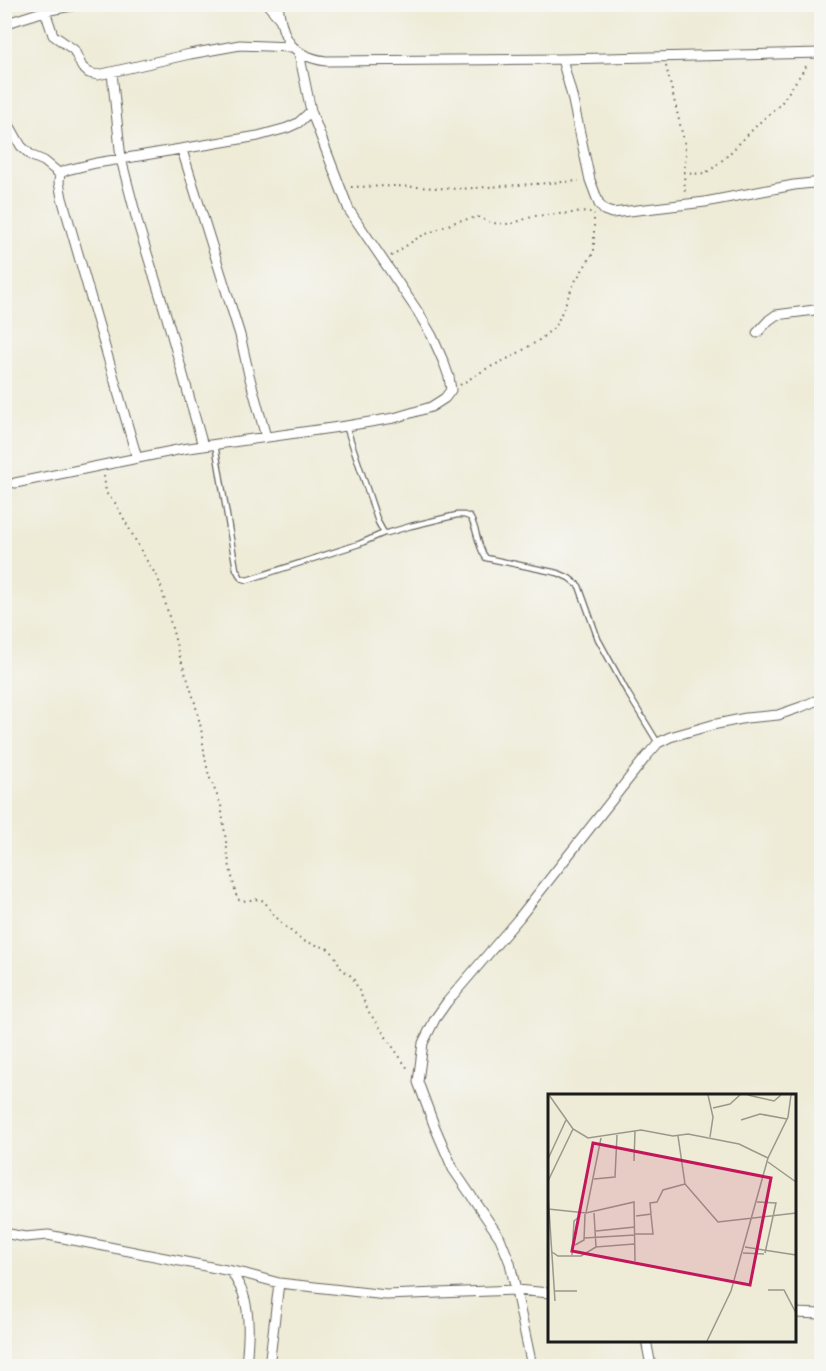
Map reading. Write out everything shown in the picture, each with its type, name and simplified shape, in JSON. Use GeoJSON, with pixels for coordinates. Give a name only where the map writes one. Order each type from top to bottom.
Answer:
{"type":"FeatureCollection","features":[{"type":"Feature","properties":{"kind":"street"},"geometry":{"type":"LineString","coordinates":[[4,24],[45,11],[82,4]]}},
{"type":"Feature","properties":{"kind":"street"},"geometry":{"type":"LineString","coordinates":[[267,4],[280,19]]}},
{"type":"Feature","properties":{"kind":"street"},"geometry":{"type":"LineString","coordinates":[[278,4],[280,19],[291,47]]}},
{"type":"Feature","properties":{"kind":"street"},"geometry":{"type":"LineString","coordinates":[[45,11],[53,35],[74,50],[82,67],[88,73],[98,75],[240,45],[291,47],[312,59],[326,61],[818,54]]}},
{"type":"Feature","properties":{"kind":"street"},"geometry":{"type":"LineString","coordinates":[[15,483],[203,446],[394,417],[431,407],[445,398],[451,390],[449,377],[432,336],[349,210],[339,188],[311,111],[300,53]]}},
{"type":"Feature","properties":{"kind":"street"},"geometry":{"type":"LineString","coordinates":[[562,59],[590,180],[599,204],[604,210],[612,213],[686,204],[822,182]]}},
{"type":"Feature","properties":{"kind":"street"},"geometry":{"type":"LineString","coordinates":[[112,73],[121,159],[203,446]]}},
{"type":"Feature","properties":{"kind":"street"},"geometry":{"type":"LineString","coordinates":[[60,174],[96,163],[258,136],[298,123],[311,111]]}},
{"type":"Feature","properties":{"kind":"street"},"geometry":{"type":"LineString","coordinates":[[4,116],[21,146],[60,174]]}},
{"type":"Feature","properties":{"kind":"street"},"geometry":{"type":"LineString","coordinates":[[182,150],[240,335],[266,437]]}},
{"type":"Feature","properties":{"kind":"street"},"geometry":{"type":"LineString","coordinates":[[60,174],[62,198],[137,458]]}},
{"type":"Feature","properties":{"kind":"street"},"geometry":{"type":"LineString","coordinates":[[757,333],[776,315],[822,309]]}},
{"type":"Feature","properties":{"kind":"street"},"geometry":{"type":"LineString","coordinates":[[532,1366],[510,1263],[500,1238],[453,1169],[418,1082],[423,1043],[447,1002],[519,918],[658,743],[690,730],[746,718],[778,715],[822,698]]}},
{"type":"Feature","properties":{"kind":"street"},"geometry":{"type":"LineString","coordinates":[[4,1233],[25,1237],[48,1235],[232,1271],[279,1283],[386,1295],[516,1290],[548,1293]]}},
{"type":"Feature","properties":{"kind":"street"},"geometry":{"type":"LineString","coordinates":[[232,1271],[242,1290],[247,1311],[246,1366]]}},
{"type":"Feature","properties":{"kind":"street"},"geometry":{"type":"LineString","coordinates":[[269,1366],[279,1283]]}},
{"type":"Feature","properties":{"kind":"street"},"geometry":{"type":"LineString","coordinates":[[796,1313],[822,1314]]}},
{"type":"Feature","properties":{"kind":"street"},"geometry":{"type":"LineString","coordinates":[[646,1341],[651,1366]]}},
{"type":"Feature","properties":{"kind":"lane"},"geometry":{"type":"LineString","coordinates":[[346,426],[378,522],[384,533]]}},
{"type":"Feature","properties":{"kind":"lane"},"geometry":{"type":"LineString","coordinates":[[215,444],[236,569],[241,578],[248,580],[359,544],[384,533],[446,518],[464,515],[471,517],[482,553],[486,558],[558,573],[579,586],[598,639],[658,743]]}},
{"type":"Feature","properties":{"kind":"path"},"geometry":{"type":"LineString","coordinates":[[684,172],[705,173],[727,156],[780,105],[818,54]]}},
{"type":"Feature","properties":{"kind":"path"},"geometry":{"type":"LineString","coordinates":[[664,57],[684,141],[686,204]]}},
{"type":"Feature","properties":{"kind":"path"},"geometry":{"type":"LineString","coordinates":[[339,188],[396,186],[458,189],[590,180]]}},
{"type":"Feature","properties":{"kind":"path"},"geometry":{"type":"LineString","coordinates":[[384,261],[419,237],[458,221],[478,217],[492,223],[510,224],[535,216],[594,212],[594,252],[574,282],[556,326],[522,351],[451,390]]}},
{"type":"Feature","properties":{"kind":"path"},"geometry":{"type":"LineString","coordinates":[[106,465],[104,473],[106,493],[116,504],[158,578],[162,590],[178,651],[194,699],[209,776],[221,805],[237,899],[264,901],[274,915],[303,941],[327,948],[334,954],[342,970],[354,980],[369,1012],[418,1082]]}},
{"type":"Feature","properties":{"kind":"path"},"geometry":{"type":"LineString","coordinates":[[822,944],[816,955],[822,976]]}}]}
